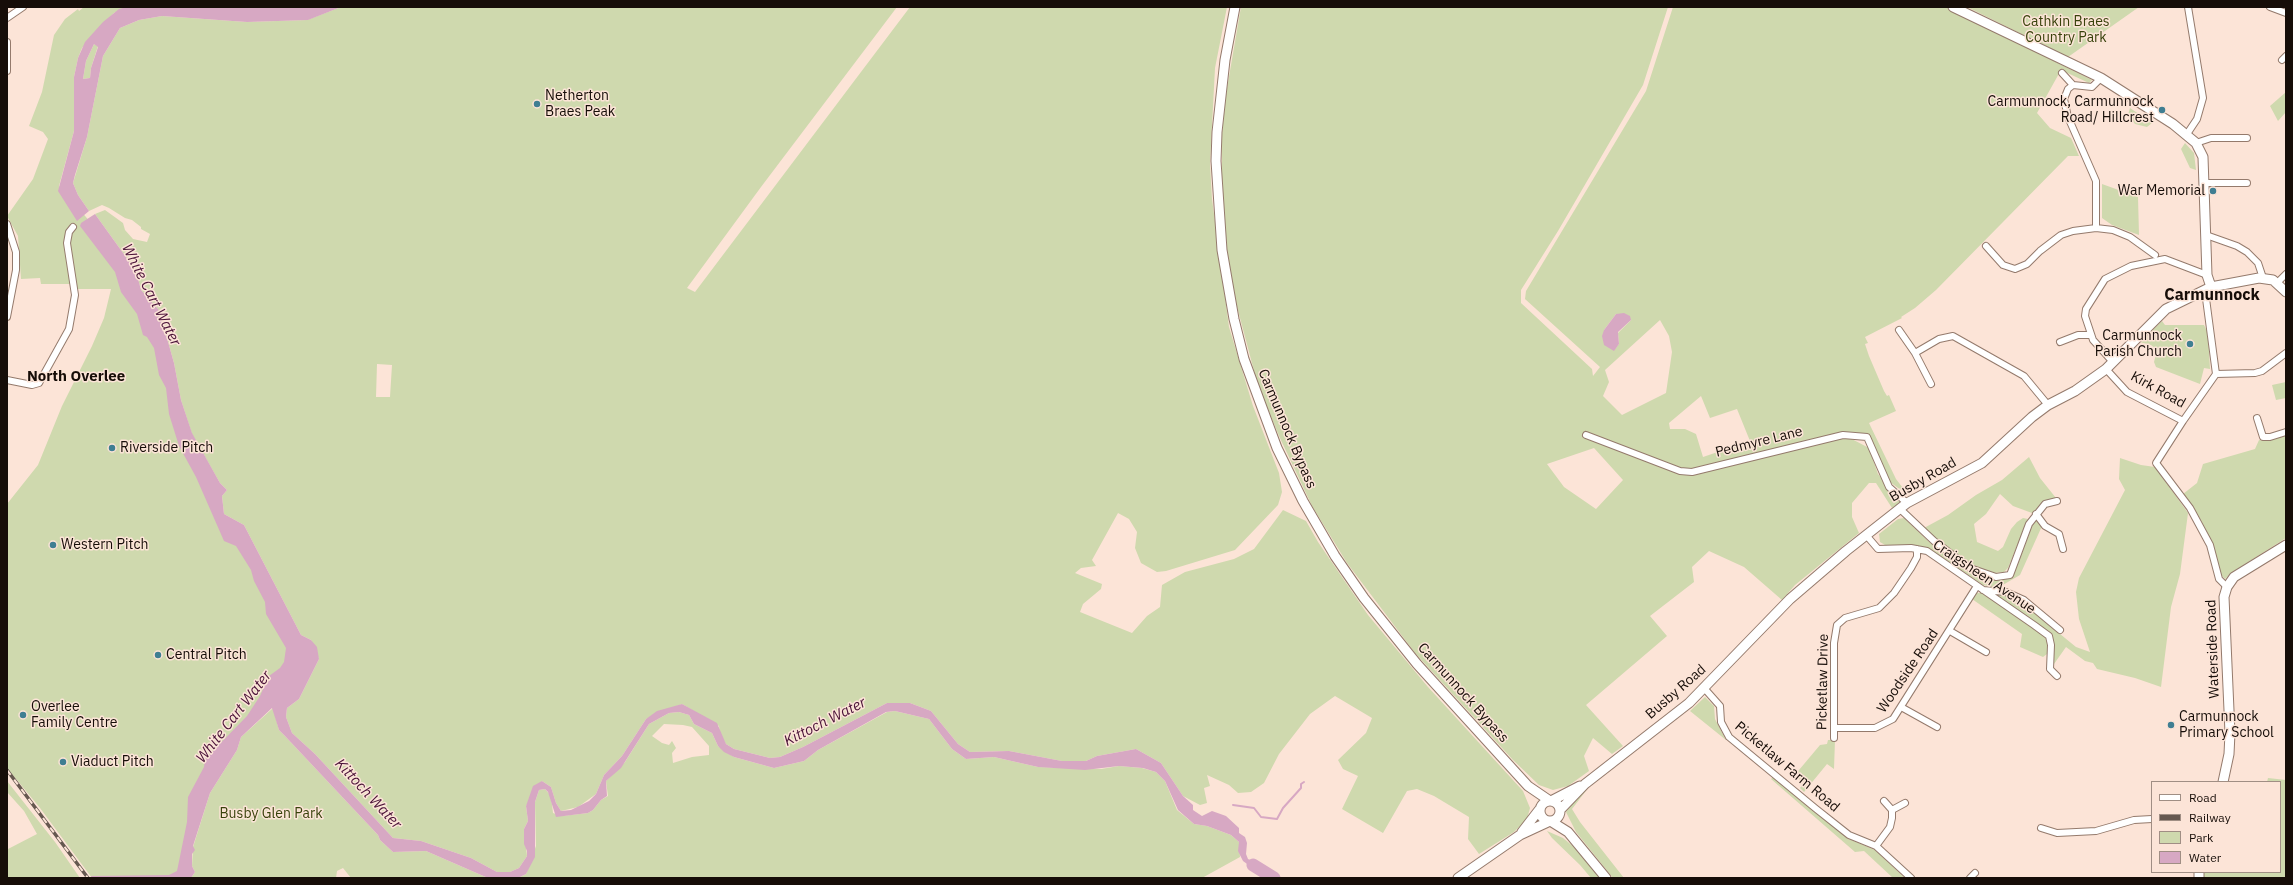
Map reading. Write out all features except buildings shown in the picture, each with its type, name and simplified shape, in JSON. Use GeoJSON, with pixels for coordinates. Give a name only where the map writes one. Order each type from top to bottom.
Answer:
{"type":"FeatureCollection","features":[{"type":"Feature","properties":{"kind":"main road","name":"Carmunnock Bypass"},"geometry":{"type":"LineString","coordinates":[[1235,7],[1220,96],[1216,161],[1217,181],[1222,250],[1227,285],[1244,359],[1256,396],[1277,448],[1303,501],[1335,556],[1364,598],[1417,664],[1528,786],[1551,801]]}},
{"type":"Feature","properties":{"kind":"main road"},"geometry":{"type":"LineString","coordinates":[[1953,7],[2101,78],[2187,134],[2196,143],[2203,157],[2208,289]]}},
{"type":"Feature","properties":{"kind":"main road"},"geometry":{"type":"LineString","coordinates":[[2263,278],[2277,283],[2286,292]]}},
{"type":"Feature","properties":{"kind":"main road","name":"Busby Road"},"geometry":{"type":"LineString","coordinates":[[1560,811],[1585,784],[1674,716],[1704,688],[1790,598],[1903,505],[1982,463],[2048,405],[2075,391],[2106,369],[2166,309],[2208,289],[2263,278]]}},
{"type":"Feature","properties":{"kind":"main road","name":"Waterside Road"},"geometry":{"type":"LineString","coordinates":[[2223,781],[2229,754],[2230,733],[2223,607],[2227,587],[2244,570],[2286,545]]}},
{"type":"Feature","properties":{"kind":"main road","name":"Busby Road"},"geometry":{"type":"LineString","coordinates":[[1551,801],[1585,784]]}},
{"type":"Feature","properties":{"kind":"main road","name":"Carmunnock Bypass"},"geometry":{"type":"LineString","coordinates":[[1528,786],[1540,810]]}},
{"type":"Feature","properties":{"kind":"main road"},"geometry":{"type":"LineString","coordinates":[[1520,834],[1544,803],[1551,801],[1558,805],[1568,832],[1606,878]]}},
{"type":"Feature","properties":{"kind":"main road"},"geometry":{"type":"LineString","coordinates":[[1540,810],[1542,819],[1568,832]]}},
{"type":"Feature","properties":{"kind":"main road"},"geometry":{"type":"LineString","coordinates":[[1458,878],[1520,834],[1558,818],[1560,811]]}},
{"type":"Feature","properties":{"kind":"street"},"geometry":{"type":"LineString","coordinates":[[7,18],[23,7]]}},
{"type":"Feature","properties":{"kind":"street"},"geometry":{"type":"LineString","coordinates":[[2187,134],[2197,119],[2203,98],[2188,7]]}},
{"type":"Feature","properties":{"kind":"street"},"geometry":{"type":"LineString","coordinates":[[2270,7],[2286,13]]}},
{"type":"Feature","properties":{"kind":"street"},"geometry":{"type":"LineString","coordinates":[[7,42],[7,71]]}},
{"type":"Feature","properties":{"kind":"street"},"geometry":{"type":"LineString","coordinates":[[2062,73],[2073,85],[2092,87],[2101,78]]}},
{"type":"Feature","properties":{"kind":"street"},"geometry":{"type":"LineString","coordinates":[[2073,85],[2066,93],[2065,107],[2096,181],[2096,228]]}},
{"type":"Feature","properties":{"kind":"street"},"geometry":{"type":"LineString","coordinates":[[2196,143],[2211,138],[2247,138]]}},
{"type":"Feature","properties":{"kind":"street"},"geometry":{"type":"LineString","coordinates":[[2205,184],[2247,183]]}},
{"type":"Feature","properties":{"kind":"street"},"geometry":{"type":"LineString","coordinates":[[7,224],[16,252],[16,270],[7,317]]}},
{"type":"Feature","properties":{"kind":"street"},"geometry":{"type":"LineString","coordinates":[[7,380],[32,385],[42,380],[71,324],[77,284],[67,248],[69,232],[73,227]]}},
{"type":"Feature","properties":{"kind":"street"},"geometry":{"type":"LineString","coordinates":[[1987,251],[2003,265],[2015,269],[2027,264],[2040,250],[2061,235],[2072,231],[2096,228],[2122,233],[2141,248],[2155,255]]}},
{"type":"Feature","properties":{"kind":"street"},"geometry":{"type":"LineString","coordinates":[[2206,235],[2237,246],[2246,252],[2258,263],[2263,278]]}},
{"type":"Feature","properties":{"kind":"street"},"geometry":{"type":"LineString","coordinates":[[2112,362],[2090,334],[2086,309],[2104,279],[2131,266],[2165,259],[2207,276]]}},
{"type":"Feature","properties":{"kind":"street"},"geometry":{"type":"LineString","coordinates":[[2277,283],[2286,274]]}},
{"type":"Feature","properties":{"kind":"street"},"geometry":{"type":"LineString","coordinates":[[2208,289],[2216,374],[2255,373],[2262,371],[2286,353]]}},
{"type":"Feature","properties":{"kind":"street"},"geometry":{"type":"LineString","coordinates":[[1900,330],[1915,353],[1931,384]]}},
{"type":"Feature","properties":{"kind":"street"},"geometry":{"type":"LineString","coordinates":[[2060,342],[2078,335],[2090,334]]}},
{"type":"Feature","properties":{"kind":"street"},"geometry":{"type":"LineString","coordinates":[[1915,353],[1940,339],[1953,336],[2024,376],[2048,405]]}},
{"type":"Feature","properties":{"kind":"street","name":"Kirk Road"},"geometry":{"type":"LineString","coordinates":[[2106,369],[2127,392],[2183,421],[2216,374]]}},
{"type":"Feature","properties":{"kind":"street"},"geometry":{"type":"LineString","coordinates":[[2257,418],[2262,437],[2270,437],[2286,432]]}},
{"type":"Feature","properties":{"kind":"street"},"geometry":{"type":"LineString","coordinates":[[2183,421],[2156,463],[2190,508],[2210,545],[2219,579],[2227,587]]}},
{"type":"Feature","properties":{"kind":"street","name":"Pedmyre Lane"},"geometry":{"type":"LineString","coordinates":[[1586,435],[1680,471],[1692,472],[1837,436],[1867,437],[1889,487],[1903,505]]}},
{"type":"Feature","properties":{"kind":"street"},"geometry":{"type":"LineString","coordinates":[[1903,505],[1934,541],[1970,568],[1996,577],[2010,575],[2029,524],[2046,504],[2057,501]]}},
{"type":"Feature","properties":{"kind":"street"},"geometry":{"type":"LineString","coordinates":[[2036,514],[2045,526],[2058,534],[2063,549]]}},
{"type":"Feature","properties":{"kind":"street","name":"Craigsheen Avenue"},"geometry":{"type":"LineString","coordinates":[[1866,535],[1878,549],[1917,549],[1927,552],[2049,636],[2051,645],[2050,669],[2057,676]]}},
{"type":"Feature","properties":{"kind":"street","name":"Picketlaw Drive"},"geometry":{"type":"LineString","coordinates":[[1834,738],[1834,643],[1836,625],[1845,618],[1879,608],[1894,593],[1911,568],[1917,557],[1917,549]]}},
{"type":"Feature","properties":{"kind":"street","name":"Woodside Road"},"geometry":{"type":"LineString","coordinates":[[1834,728],[1875,728],[1889,722],[1901,707],[1977,586]]}},
{"type":"Feature","properties":{"kind":"street"},"geometry":{"type":"LineString","coordinates":[[1983,590],[2006,592],[2024,600],[2060,630]]}},
{"type":"Feature","properties":{"kind":"street"},"geometry":{"type":"LineString","coordinates":[[1950,631],[1986,652]]}},
{"type":"Feature","properties":{"kind":"street","name":"Picketlaw Farm Road"},"geometry":{"type":"LineString","coordinates":[[1704,688],[1717,700],[1720,706],[1721,722],[1729,737],[1849,835],[1876,846],[1911,878]]}},
{"type":"Feature","properties":{"kind":"street"},"geometry":{"type":"LineString","coordinates":[[1901,707],[1937,727]]}},
{"type":"Feature","properties":{"kind":"street"},"geometry":{"type":"LineString","coordinates":[[1876,846],[1890,827],[1892,810],[1884,801]]}},
{"type":"Feature","properties":{"kind":"street"},"geometry":{"type":"LineString","coordinates":[[1892,810],[1905,803]]}},
{"type":"Feature","properties":{"kind":"street"},"geometry":{"type":"LineString","coordinates":[[2041,828],[2057,833],[2096,831],[2134,820],[2151,819]]}},
{"type":"Feature","properties":{"kind":"street"},"geometry":{"type":"LineString","coordinates":[[1970,878],[1975,873]]}},
{"type":"Feature","properties":{"kind":"green space"},"geometry":{"type":"Polygon","coordinates":[[[84,7],[127,7],[114,13],[82,48],[78,58],[74,77],[74,131],[59,186],[99,232],[153,330],[212,496],[239,537],[296,654],[221,754],[181,878],[92,878],[40,808],[7,768],[7,504],[38,465],[62,406],[92,346],[104,318],[111,289],[78,289],[74,284],[41,284],[40,278],[21,279],[18,236],[7,216],[33,179],[48,139],[43,132],[29,126],[42,92],[54,35],[65,19],[78,9],[79,11],[84,7]]]}},
{"type":"Feature","properties":{"kind":"green space"},"geometry":{"type":"Polygon","coordinates":[[[341,7],[897,7],[687,288],[695,292],[910,7],[1227,7],[1215,68],[1210,164],[1212,199],[1229,327],[1253,406],[1279,473],[1282,492],[1278,505],[1235,550],[1166,571],[1157,572],[1141,563],[1135,548],[1137,532],[1129,519],[1118,513],[1092,560],[1096,566],[1081,568],[1075,573],[1102,584],[1101,589],[1083,604],[1080,612],[1132,633],[1147,616],[1160,607],[1162,585],[1185,572],[1234,559],[1254,549],[1283,510],[1306,521],[1318,542],[1368,615],[1428,687],[1523,791],[1530,808],[1527,819],[1514,832],[1479,854],[1468,839],[1469,817],[1434,796],[1417,789],[1407,791],[1383,833],[1342,809],[1358,776],[1343,769],[1338,760],[1366,733],[1372,718],[1335,696],[1310,714],[1279,754],[1264,783],[1251,792],[1238,793],[1229,785],[1207,775],[1210,786],[1204,788],[1207,803],[1200,805],[1183,796],[1161,763],[1136,749],[1097,756],[1086,761],[1062,761],[1009,751],[970,752],[958,744],[931,711],[910,703],[887,703],[803,747],[780,757],[770,758],[734,749],[726,744],[720,735],[719,726],[682,704],[646,719],[622,756],[604,775],[596,794],[578,807],[561,811],[556,803],[551,787],[542,781],[526,806],[528,821],[524,829],[527,856],[519,868],[510,872],[497,872],[471,858],[421,841],[393,838],[315,754],[292,733],[286,717],[287,708],[299,699],[319,659],[311,640],[301,635],[244,525],[224,514],[222,496],[227,490],[220,483],[192,434],[181,400],[174,363],[159,310],[141,290],[136,271],[95,214],[105,210],[123,223],[125,230],[133,239],[147,242],[150,234],[141,229],[141,227],[132,220],[125,218],[102,205],[89,211],[78,195],[73,183],[87,137],[103,56],[120,28],[139,20],[162,16],[247,22],[307,20],[341,7]],[[377,364],[376,397],[390,397],[392,365],[377,364]]]}},
{"type":"Feature","properties":{"kind":"green space"},"geometry":{"type":"Polygon","coordinates":[[[1241,7],[1668,7],[1643,85],[1558,231],[1521,290],[1521,303],[1592,369],[1593,376],[1600,367],[1525,299],[1526,291],[1646,91],[1673,7],[1945,7],[2092,80],[2089,83],[2061,70],[2037,113],[2050,128],[2071,138],[2079,156],[2068,156],[1936,290],[1915,308],[1901,317],[1902,318],[1865,337],[1868,343],[1865,344],[1869,356],[1884,391],[1887,396],[1889,395],[1896,411],[1869,423],[1896,479],[1909,496],[1890,482],[1871,438],[1842,433],[1738,457],[1733,462],[1848,437],[1869,448],[1878,474],[1901,502],[1892,508],[1876,483],[1869,483],[1852,503],[1852,517],[1859,533],[1795,585],[1782,600],[1744,567],[1709,551],[1692,567],[1694,582],[1650,616],[1667,636],[1586,705],[1623,746],[1612,754],[1593,738],[1584,756],[1589,771],[1568,786],[1553,790],[1539,785],[1513,760],[1415,653],[1347,563],[1312,506],[1279,436],[1257,382],[1236,303],[1227,250],[1222,184],[1222,134],[1226,94],[1241,7]],[[1616,314],[1604,330],[1614,350],[1619,344],[1618,333],[1631,320],[1616,314]],[[1660,320],[1605,370],[1609,382],[1603,396],[1622,415],[1666,393],[1672,352],[1669,336],[1660,320]],[[1701,396],[1669,423],[1670,429],[1685,429],[1696,434],[1703,457],[1750,441],[1737,409],[1710,418],[1701,396]],[[1594,448],[1547,464],[1564,487],[1596,509],[1623,480],[1594,448]]]}},
{"type":"Feature","properties":{"kind":"green space","name":"Cathkin Braes Country Park"},"geometry":{"type":"Polygon","coordinates":[[[1967,7],[2139,7],[2068,57],[1967,7]]]}},
{"type":"Feature","properties":{"kind":"green space"},"geometry":{"type":"Polygon","coordinates":[[[94,44],[98,46],[91,68],[90,78],[83,79],[86,61],[94,44]]]}},
{"type":"Feature","properties":{"kind":"green space"},"geometry":{"type":"Polygon","coordinates":[[[2286,92],[2286,112],[2278,121],[2270,106],[2286,92]]]}},
{"type":"Feature","properties":{"kind":"green space"},"geometry":{"type":"Polygon","coordinates":[[[2130,108],[2152,123],[2147,127],[2135,124],[2128,115],[2130,108]]]}},
{"type":"Feature","properties":{"kind":"green space"},"geometry":{"type":"Polygon","coordinates":[[[2185,143],[2194,153],[2196,170],[2190,168],[2181,149],[2185,143]]]}},
{"type":"Feature","properties":{"kind":"green space"},"geometry":{"type":"Polygon","coordinates":[[[2102,184],[2138,197],[2139,235],[2112,225],[2102,218],[2102,184]]]}},
{"type":"Feature","properties":{"kind":"green space"},"geometry":{"type":"Polygon","coordinates":[[[2162,321],[2165,325],[2204,325],[2208,333],[2210,369],[2204,368],[2200,384],[2156,367],[2154,362],[2157,350],[2151,345],[2140,342],[2162,321]]]}},
{"type":"Feature","properties":{"kind":"green space"},"geometry":{"type":"Polygon","coordinates":[[[2286,382],[2286,398],[2276,400],[2272,385],[2286,382]]]}},
{"type":"Feature","properties":{"kind":"green space"},"geometry":{"type":"Polygon","coordinates":[[[2286,435],[2286,538],[2231,573],[2225,579],[2221,575],[2213,545],[2201,520],[2183,494],[2197,483],[2203,464],[2255,449],[2259,440],[2265,441],[2286,435]]]}},
{"type":"Feature","properties":{"kind":"green space"},"geometry":{"type":"Polygon","coordinates":[[[2029,457],[2040,478],[2056,498],[2046,501],[2032,513],[2013,506],[2000,494],[1986,514],[1974,524],[1977,542],[1998,551],[2003,547],[2011,529],[2017,522],[2023,518],[2028,519],[2008,568],[2004,572],[1993,573],[1968,563],[1932,536],[1924,528],[1948,515],[1976,495],[2002,480],[2029,457]]]}},
{"type":"Feature","properties":{"kind":"green space"},"geometry":{"type":"Polygon","coordinates":[[[2120,458],[2141,465],[2155,467],[2188,513],[2180,574],[2171,607],[2161,687],[2135,678],[2097,669],[2093,663],[2085,661],[2066,647],[2054,664],[2051,634],[1992,593],[2006,595],[2022,603],[2076,647],[2090,652],[2079,619],[2076,592],[2079,578],[2125,490],[2119,479],[2120,458]]]}},
{"type":"Feature","properties":{"kind":"green space"},"geometry":{"type":"Polygon","coordinates":[[[1904,518],[1928,541],[1966,571],[1996,580],[2007,578],[2016,569],[2034,521],[2038,521],[2042,526],[2020,575],[2001,586],[1993,587],[1983,585],[1933,551],[1923,547],[1913,545],[1885,545],[1880,542],[1879,534],[1898,519],[1904,518]]]}},
{"type":"Feature","properties":{"kind":"green space"},"geometry":{"type":"Polygon","coordinates":[[[1977,593],[1982,593],[2047,636],[2047,654],[2043,657],[2020,647],[2022,634],[1972,599],[1977,593]]]}},
{"type":"Feature","properties":{"kind":"green space"},"geometry":{"type":"Polygon","coordinates":[[[1705,697],[1714,706],[1715,719],[1726,740],[1690,711],[1705,697]]]}},
{"type":"Feature","properties":{"kind":"green space","name":"Busby Glen Park"},"geometry":{"type":"Polygon","coordinates":[[[273,708],[279,730],[378,835],[380,840],[393,852],[426,851],[488,878],[351,878],[343,868],[337,871],[336,878],[191,878],[195,872],[192,866],[193,847],[210,793],[237,750],[241,737],[273,708]]]}},
{"type":"Feature","properties":{"kind":"green space"},"geometry":{"type":"Polygon","coordinates":[[[895,711],[929,719],[952,749],[966,759],[994,757],[1038,767],[1101,769],[1119,766],[1142,768],[1156,772],[1165,781],[1177,810],[1194,824],[1207,826],[1231,835],[1239,842],[1240,857],[1202,878],[518,878],[526,874],[536,846],[535,802],[539,790],[545,789],[551,796],[553,813],[562,816],[588,813],[593,810],[601,800],[608,796],[606,781],[625,762],[649,724],[669,713],[679,712],[689,715],[694,724],[712,733],[718,746],[734,757],[774,768],[804,761],[818,750],[887,712],[895,711]],[[664,724],[652,736],[662,743],[669,745],[672,741],[676,748],[672,753],[673,763],[692,757],[709,755],[709,746],[692,727],[664,724]]]}},
{"type":"Feature","properties":{"kind":"green space"},"geometry":{"type":"Polygon","coordinates":[[[1828,740],[1835,740],[1834,769],[1827,764],[1804,792],[1800,788],[1804,783],[1796,777],[1799,770],[1820,745],[1827,744],[1828,740]]]}},
{"type":"Feature","properties":{"kind":"green space"},"geometry":{"type":"Polygon","coordinates":[[[1773,777],[1849,839],[1875,850],[1905,878],[1893,878],[1864,851],[1855,852],[1771,779],[1773,777]]]}},
{"type":"Feature","properties":{"kind":"green space"},"geometry":{"type":"Polygon","coordinates":[[[2268,778],[2286,780],[2286,878],[2204,878],[2204,873],[2281,873],[2281,781],[2267,781],[2268,778]]]}},
{"type":"Feature","properties":{"kind":"green space"},"geometry":{"type":"Polygon","coordinates":[[[7,781],[55,842],[80,878],[7,878],[8,849],[37,834],[24,811],[7,792],[7,781]]]}},
{"type":"Feature","properties":{"kind":"green space"},"geometry":{"type":"Polygon","coordinates":[[[1592,783],[1572,809],[1580,822],[1624,878],[1613,878],[1576,832],[1566,812],[1581,793],[1592,783]]]}},
{"type":"Feature","properties":{"kind":"green space"},"geometry":{"type":"Polygon","coordinates":[[[1547,831],[1563,838],[1574,847],[1600,878],[1591,878],[1547,831]]]}},
{"type":"Feature","properties":{"kind":"water"},"geometry":{"type":"Polygon","coordinates":[[[127,7],[341,7],[308,20],[247,22],[162,16],[139,20],[120,28],[103,56],[87,137],[73,183],[78,195],[89,211],[77,221],[58,191],[74,131],[74,77],[78,58],[85,42],[103,22],[119,9],[127,7]],[[94,44],[86,61],[83,79],[90,78],[91,68],[98,47],[94,44]]]}},
{"type":"Feature","properties":{"kind":"water"},"geometry":{"type":"Polygon","coordinates":[[[95,214],[136,271],[141,290],[159,310],[174,363],[181,400],[192,433],[220,483],[227,490],[222,496],[224,514],[244,525],[301,635],[311,640],[317,647],[319,659],[299,699],[287,708],[286,717],[292,733],[315,754],[393,838],[421,841],[471,858],[497,872],[510,872],[519,868],[527,856],[527,851],[524,844],[524,829],[528,821],[526,806],[533,786],[542,781],[551,787],[556,803],[561,811],[571,810],[589,801],[596,794],[604,775],[622,756],[646,719],[657,711],[682,704],[717,723],[726,744],[734,749],[770,758],[780,757],[803,747],[887,703],[910,703],[931,711],[958,744],[970,752],[1009,751],[1062,761],[1086,761],[1097,756],[1136,749],[1161,763],[1183,796],[1193,805],[1193,810],[1202,816],[1212,811],[1226,816],[1239,828],[1239,833],[1245,837],[1247,843],[1246,854],[1248,859],[1269,870],[1265,877],[1243,861],[1238,851],[1239,842],[1231,835],[1207,826],[1194,824],[1178,810],[1165,781],[1156,772],[1143,768],[1119,766],[1085,770],[1038,767],[994,757],[966,759],[952,749],[929,719],[895,711],[886,712],[818,750],[804,761],[774,768],[734,757],[724,752],[718,746],[712,733],[694,724],[689,715],[679,712],[669,713],[649,724],[621,768],[606,781],[607,796],[588,813],[556,817],[548,792],[545,789],[539,790],[535,802],[535,857],[526,874],[518,878],[488,878],[426,851],[393,852],[380,840],[378,835],[279,730],[272,708],[241,737],[237,750],[210,793],[193,846],[195,850],[192,854],[192,866],[195,872],[191,878],[92,878],[91,876],[169,875],[177,871],[187,822],[188,797],[204,767],[205,759],[247,716],[260,696],[269,676],[280,668],[284,662],[286,648],[266,614],[265,602],[254,581],[251,570],[236,546],[224,541],[196,477],[179,446],[169,414],[166,388],[159,375],[154,348],[147,337],[143,335],[137,314],[121,292],[115,272],[80,226],[81,223],[95,214]]]}},
{"type":"Feature","properties":{"kind":"water"},"geometry":{"type":"Polygon","coordinates":[[[1624,313],[1630,316],[1631,320],[1618,332],[1619,344],[1614,351],[1604,345],[1602,336],[1604,330],[1616,314],[1624,313]]]}},
{"type":"Feature","properties":{"kind":"waterway"},"geometry":{"type":"LineString","coordinates":[[1233,805],[1254,808],[1261,817],[1277,819],[1283,808],[1301,788],[1301,784],[1304,782]]}},
{"type":"Feature","properties":{"kind":"waterway","name":"Kittoch Water"},"geometry":{"type":"LineString","coordinates":[[1253,865],[1274,878]]}},
{"type":"Feature","properties":{"kind":"railway"},"geometry":{"type":"LineString","coordinates":[[7,770],[88,878]]}},
{"type":"Feature","properties":{"kind":"place","name":"Netherton Braes Peak"},"geometry":{"type":"Point","coordinates":[537,104]}},
{"type":"Feature","properties":{"kind":"place","name":"Carmunnock, Carmunnock Road/ Hillcrest"},"geometry":{"type":"Point","coordinates":[2162,110]}},
{"type":"Feature","properties":{"kind":"place","name":"War Memorial"},"geometry":{"type":"Point","coordinates":[2213,191]}},
{"type":"Feature","properties":{"kind":"place","name":"Carmunnock Parish Church"},"geometry":{"type":"Point","coordinates":[2190,344]}},
{"type":"Feature","properties":{"kind":"place","name":"Riverside Pitch"},"geometry":{"type":"Point","coordinates":[112,448]}},
{"type":"Feature","properties":{"kind":"place","name":"Western Pitch"},"geometry":{"type":"Point","coordinates":[53,545]}},
{"type":"Feature","properties":{"kind":"place","name":"Central Pitch"},"geometry":{"type":"Point","coordinates":[158,655]}},
{"type":"Feature","properties":{"kind":"place","name":"Overlee Family Centre"},"geometry":{"type":"Point","coordinates":[23,715]}},
{"type":"Feature","properties":{"kind":"place","name":"Carmunnock Primary School"},"geometry":{"type":"Point","coordinates":[2171,725]}},
{"type":"Feature","properties":{"kind":"place","name":"Viaduct Pitch"},"geometry":{"type":"Point","coordinates":[63,762]}},
{"type":"Feature","properties":{"kind":"district","name":"Carmunnock"},"geometry":{"type":"Point","coordinates":[2212,295]}},
{"type":"Feature","properties":{"kind":"district","name":"North Overlee"},"geometry":{"type":"Point","coordinates":[76,377]}},
{"type":"Feature","properties":{"kind":"water label","name":"White Cart Water"},"geometry":{"type":"Point","coordinates":[151,295]}},
{"type":"Feature","properties":{"kind":"water label","name":"White Cart Water"},"geometry":{"type":"Point","coordinates":[234,717]}}]}
